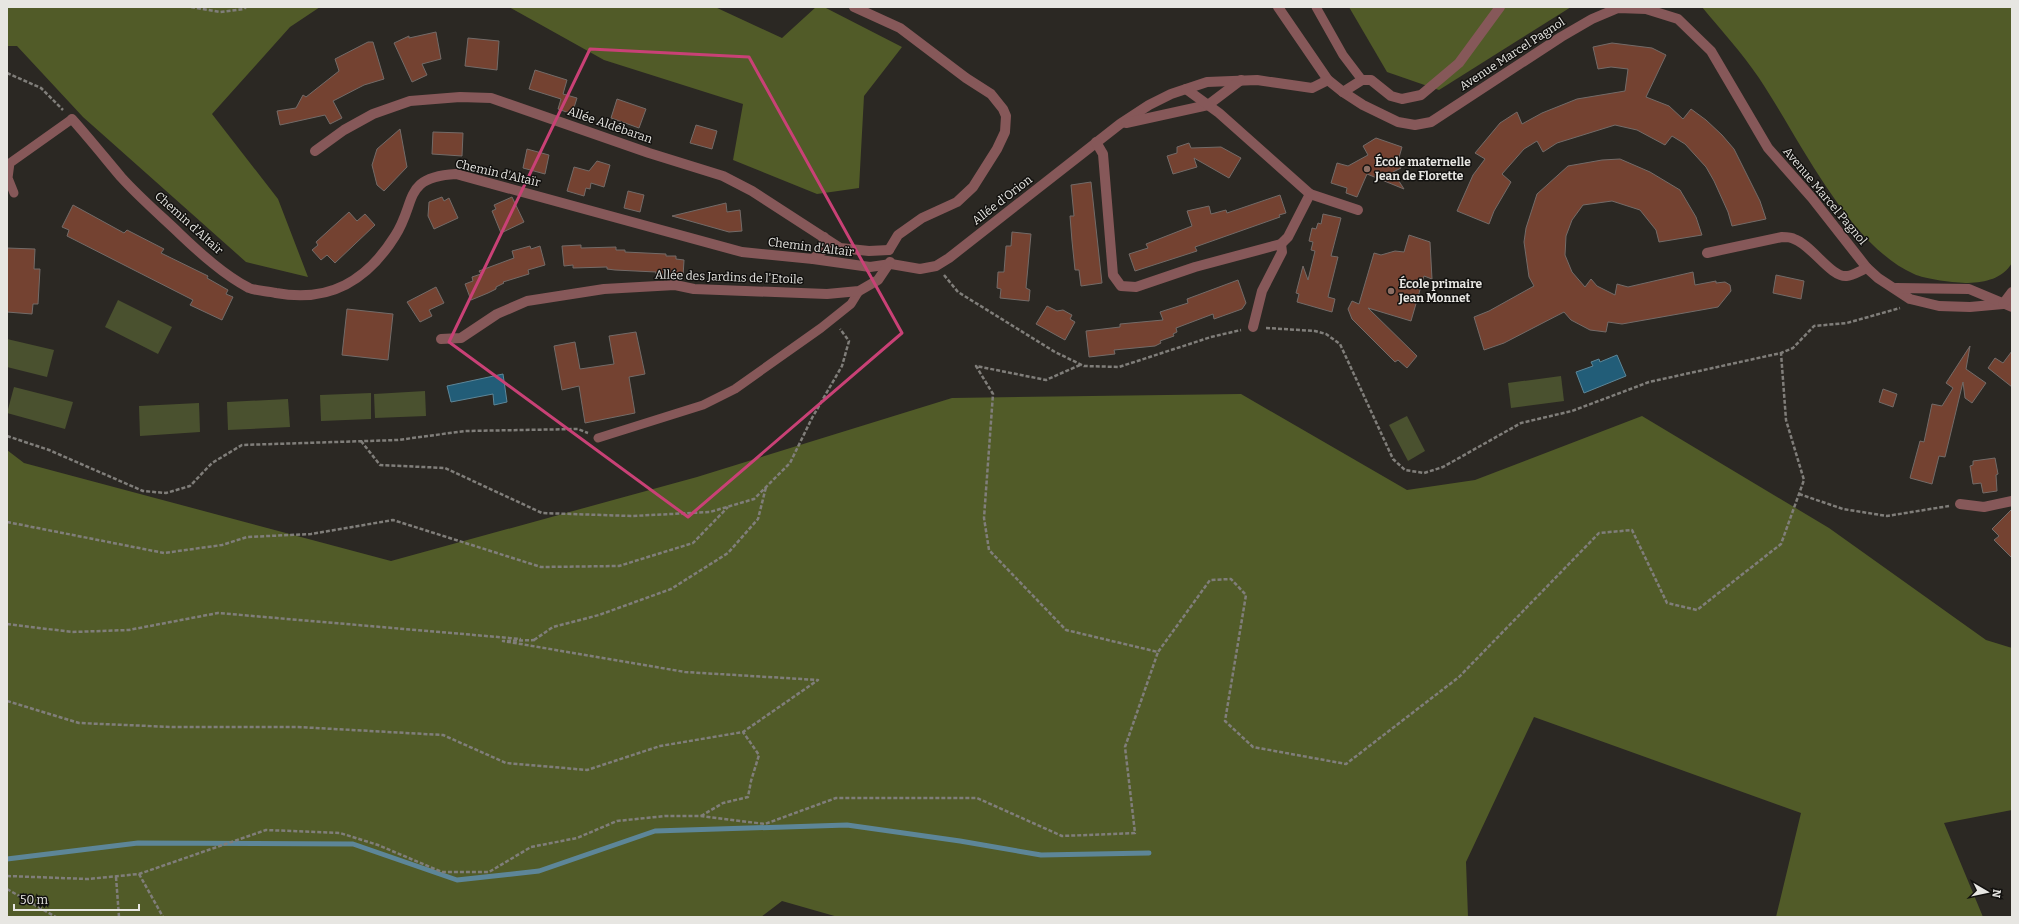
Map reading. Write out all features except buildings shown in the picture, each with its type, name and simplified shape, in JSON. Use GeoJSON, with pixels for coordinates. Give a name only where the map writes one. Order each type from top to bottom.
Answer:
{"type":"FeatureCollection","features":[{"type":"Feature","properties":{"kind":"street"},"geometry":{"type":"LineString","coordinates":[[854,7],[900,28],[960,74],[991,94],[1003,109],[1006,116],[1005,132],[997,149],[973,187],[957,202],[922,218],[898,235],[889,250],[891,264],[878,280],[859,291]]}},
{"type":"Feature","properties":{"kind":"street","name":"Avenue Marcel Pagnol"},"geometry":{"type":"LineString","coordinates":[[1278,7],[1328,80],[1343,92],[1369,108],[1398,122],[1415,125],[1430,122],[1561,37],[1592,19],[1618,8],[1646,9],[1678,19],[1711,52],[1768,148],[1812,198],[1867,268],[1878,278],[1896,288],[1910,299],[1939,306],[2008,306]]}},
{"type":"Feature","properties":{"kind":"street"},"geometry":{"type":"LineString","coordinates":[[1343,92],[1362,80],[1370,80],[1391,96],[1402,98],[1421,95],[1459,63],[1500,7]]}},
{"type":"Feature","properties":{"kind":"street","name":"Allée d'Orion"},"geometry":{"type":"LineString","coordinates":[[891,264],[920,269],[936,266],[949,258],[1120,124],[1148,105],[1186,89],[1207,82],[1241,80],[1257,80],[1312,88],[1328,80]]}},
{"type":"Feature","properties":{"kind":"street","name":"Allée d'Orion"},"geometry":{"type":"LineString","coordinates":[[1120,124],[1208,105],[1241,80]]}},
{"type":"Feature","properties":{"kind":"street"},"geometry":{"type":"LineString","coordinates":[[1186,89],[1208,105],[1310,194],[1358,210]]}},
{"type":"Feature","properties":{"kind":"street","name":"Allée Aldébaran"},"geometry":{"type":"LineString","coordinates":[[315,150],[344,130],[373,114],[410,102],[460,97],[491,98],[649,153],[723,176],[752,191],[840,248],[869,251],[889,250]]}},
{"type":"Feature","properties":{"kind":"street","name":"Chemin d'Altaïr"},"geometry":{"type":"LineString","coordinates":[[72,119],[122,178],[205,258],[250,288],[292,296],[314,295],[334,291],[355,279],[374,264],[396,235],[412,194],[424,180],[439,175],[456,174],[742,252],[813,258],[870,267],[891,264]]}},
{"type":"Feature","properties":{"kind":"street"},"geometry":{"type":"LineString","coordinates":[[1096,142],[1103,154],[1113,275],[1121,286],[1136,287],[1195,267],[1281,244],[1288,237],[1310,194]]}},
{"type":"Feature","properties":{"kind":"street"},"geometry":{"type":"LineString","coordinates":[[813,258],[823,250],[824,237]]}},
{"type":"Feature","properties":{"kind":"street"},"geometry":{"type":"LineString","coordinates":[[1708,253],[1782,237],[1794,238],[1817,254],[1830,269],[1838,274],[1847,276],[1867,268]]}},
{"type":"Feature","properties":{"kind":"street"},"geometry":{"type":"LineString","coordinates":[[1253,327],[1262,292],[1282,252],[1281,244]]}},
{"type":"Feature","properties":{"kind":"street","name":"Allée des Jardins de l'Etoile"},"geometry":{"type":"LineString","coordinates":[[441,339],[461,338],[497,314],[527,301],[604,289],[675,285],[700,290],[820,294],[859,291]]}},
{"type":"Feature","properties":{"kind":"street","name":"Avenue Marcel Pagnol"},"geometry":{"type":"LineString","coordinates":[[1896,288],[1969,289],[2008,306]]}},
{"type":"Feature","properties":{"kind":"street"},"geometry":{"type":"LineString","coordinates":[[2008,306],[2012,292]]}},
{"type":"Feature","properties":{"kind":"street"},"geometry":{"type":"LineString","coordinates":[[1960,504],[1984,507],[2012,501]]}},
{"type":"Feature","properties":{"kind":"lane"},"geometry":{"type":"LineString","coordinates":[[1316,7],[1343,55],[1362,80]]}},
{"type":"Feature","properties":{"kind":"lane"},"geometry":{"type":"LineString","coordinates":[[14,194],[8,178],[10,163],[72,119]]}},
{"type":"Feature","properties":{"kind":"lane"},"geometry":{"type":"LineString","coordinates":[[598,438],[703,405],[735,389],[851,304],[859,291]]}},
{"type":"Feature","properties":{"kind":"path"},"geometry":{"type":"LineString","coordinates":[[191,7],[220,12],[244,9],[246,7]]}},
{"type":"Feature","properties":{"kind":"path"},"geometry":{"type":"LineString","coordinates":[[7,73],[41,88],[72,119]]}},
{"type":"Feature","properties":{"kind":"path"},"geometry":{"type":"LineString","coordinates":[[936,266],[958,292],[1055,352],[1080,365],[1099,368],[1119,367],[1211,337],[1253,327],[1315,331],[1326,334],[1340,344],[1393,459],[1405,470],[1424,473],[1443,466],[1521,423],[1572,411],[1649,382],[1746,359],[1781,353],[1793,348],[1814,326],[1854,321],[1902,308],[1910,299]]}},
{"type":"Feature","properties":{"kind":"path"},"geometry":{"type":"LineString","coordinates":[[361,441],[380,465],[445,468],[542,513],[632,516],[710,512],[754,499],[790,463],[812,418],[842,366],[849,341],[832,319]]}},
{"type":"Feature","properties":{"kind":"path"},"geometry":{"type":"LineString","coordinates":[[7,876],[88,879],[139,874],[266,830],[340,833],[378,845],[442,872],[489,872],[531,847],[577,838],[617,821],[665,816],[700,816],[765,824],[836,798],[976,798],[1062,836],[1135,833],[1125,747],[1158,652],[1210,580],[1231,579],[1246,595],[1225,721],[1252,747],[1346,764],[1459,677],[1599,533],[1632,530],[1667,604],[1697,610],[1781,544],[1804,480],[1786,420],[1781,353]]}},
{"type":"Feature","properties":{"kind":"path"},"geometry":{"type":"LineString","coordinates":[[1080,365],[1046,380],[976,366],[993,394],[984,518],[989,550],[1066,630],[1158,652]]}},
{"type":"Feature","properties":{"kind":"path"},"geometry":{"type":"LineString","coordinates":[[7,436],[49,450],[143,491],[166,493],[190,486],[212,463],[242,445],[398,440],[465,431],[578,429],[598,438]]}},
{"type":"Feature","properties":{"kind":"path"},"geometry":{"type":"LineString","coordinates":[[7,701],[79,723],[172,727],[298,727],[443,735],[506,763],[587,770],[660,746],[743,732],[818,680],[685,672],[503,641],[536,640],[553,627],[599,615],[671,589],[728,552],[758,519],[766,487]]}},
{"type":"Feature","properties":{"kind":"path"},"geometry":{"type":"LineString","coordinates":[[1799,494],[1843,509],[1887,516],[1960,504]]}},
{"type":"Feature","properties":{"kind":"path"},"geometry":{"type":"LineString","coordinates":[[7,522],[164,553],[222,546],[247,537],[311,534],[393,520],[541,567],[619,566],[693,543],[728,507]]}},
{"type":"Feature","properties":{"kind":"path"},"geometry":{"type":"LineString","coordinates":[[7,624],[72,632],[129,630],[218,613],[536,640]]}},
{"type":"Feature","properties":{"kind":"path"},"geometry":{"type":"LineString","coordinates":[[700,816],[723,803],[748,797],[750,781],[759,755],[743,732]]}},
{"type":"Feature","properties":{"kind":"path"},"geometry":{"type":"LineString","coordinates":[[139,874],[163,917]]}},
{"type":"Feature","properties":{"kind":"path"},"geometry":{"type":"LineString","coordinates":[[116,877],[119,917]]}},
{"type":"Feature","properties":{"kind":"path"},"geometry":{"type":"LineString","coordinates":[[7,889],[56,917]]}},
{"type":"Feature","properties":{"kind":"highlighted area"},"geometry":{"type":"Polygon","coordinates":[[[590,49],[749,57],[902,333],[688,517],[449,342],[590,49]]]}},
{"type":"Feature","properties":{"kind":"green space"},"geometry":{"type":"Polygon","coordinates":[[[7,7],[320,7],[290,27],[212,114],[278,199],[308,277],[246,262],[83,117],[17,46],[7,46],[7,7]]]}},
{"type":"Feature","properties":{"kind":"green space"},"geometry":{"type":"Polygon","coordinates":[[[509,7],[715,7],[782,38],[816,7],[824,7],[902,47],[864,96],[859,188],[817,194],[733,160],[743,104],[604,60],[509,7]]]}},
{"type":"Feature","properties":{"kind":"green space"},"geometry":{"type":"Polygon","coordinates":[[[1349,7],[1571,7],[1439,90],[1387,72],[1349,7]]]}},
{"type":"Feature","properties":{"kind":"green space"},"geometry":{"type":"Polygon","coordinates":[[[1702,7],[2012,7],[2012,263],[2008,268],[1993,279],[1981,282],[1963,283],[1925,278],[1914,274],[1890,260],[1867,239],[1846,215],[1826,187],[1759,78],[1739,51],[1702,7]]]}},
{"type":"Feature","properties":{"kind":"green space"},"geometry":{"type":"Polygon","coordinates":[[[118,300],[172,327],[158,354],[105,327],[118,300]]]}},
{"type":"Feature","properties":{"kind":"green space"},"geometry":{"type":"Polygon","coordinates":[[[7,339],[54,350],[47,377],[7,367],[7,339]]]}},
{"type":"Feature","properties":{"kind":"green space"},"geometry":{"type":"Polygon","coordinates":[[[1561,376],[1564,401],[1511,408],[1508,383],[1561,376]]]}},
{"type":"Feature","properties":{"kind":"green space"},"geometry":{"type":"Polygon","coordinates":[[[14,387],[73,402],[65,429],[7,413],[14,387]]]}},
{"type":"Feature","properties":{"kind":"green space"},"geometry":{"type":"Polygon","coordinates":[[[425,391],[426,416],[375,418],[374,394],[425,391]]]}},
{"type":"Feature","properties":{"kind":"green space"},"geometry":{"type":"Polygon","coordinates":[[[371,393],[371,419],[321,421],[320,395],[371,393]]]}},
{"type":"Feature","properties":{"kind":"green space"},"geometry":{"type":"Polygon","coordinates":[[[1241,394],[1407,490],[1475,480],[1642,416],[1829,528],[1986,640],[2012,648],[2012,810],[1944,823],[1983,917],[1776,917],[1801,813],[1534,717],[1466,862],[1468,917],[838,917],[782,901],[761,917],[7,917],[7,450],[24,463],[391,561],[697,477],[952,398],[1241,394]]]}},
{"type":"Feature","properties":{"kind":"green space"},"geometry":{"type":"Polygon","coordinates":[[[288,399],[290,427],[228,430],[227,402],[288,399]]]}},
{"type":"Feature","properties":{"kind":"green space"},"geometry":{"type":"Polygon","coordinates":[[[199,403],[200,432],[140,436],[139,406],[199,403]]]}},
{"type":"Feature","properties":{"kind":"green space"},"geometry":{"type":"Polygon","coordinates":[[[1407,416],[1425,451],[1408,461],[1389,425],[1407,416]]]}},
{"type":"Feature","properties":{"kind":"water"},"geometry":{"type":"Polygon","coordinates":[[[1617,355],[1626,376],[1584,393],[1576,372],[1593,366],[1591,362],[1599,359],[1600,362],[1617,355]]]}},
{"type":"Feature","properties":{"kind":"water"},"geometry":{"type":"Polygon","coordinates":[[[503,374],[507,402],[494,405],[493,394],[451,402],[447,386],[503,374]]]}},
{"type":"Feature","properties":{"kind":"waterway"},"geometry":{"type":"LineString","coordinates":[[7,859],[138,843],[353,844],[457,880],[539,871],[655,831],[847,825],[960,841],[1041,855],[1149,853]]}},
{"type":"Feature","properties":{"kind":"place","name":"École maternelle Jean de Florette"},"geometry":{"type":"Point","coordinates":[1367,169]}},
{"type":"Feature","properties":{"kind":"place","name":"École primaire Jean Monnet"},"geometry":{"type":"Point","coordinates":[1391,291]}}]}
